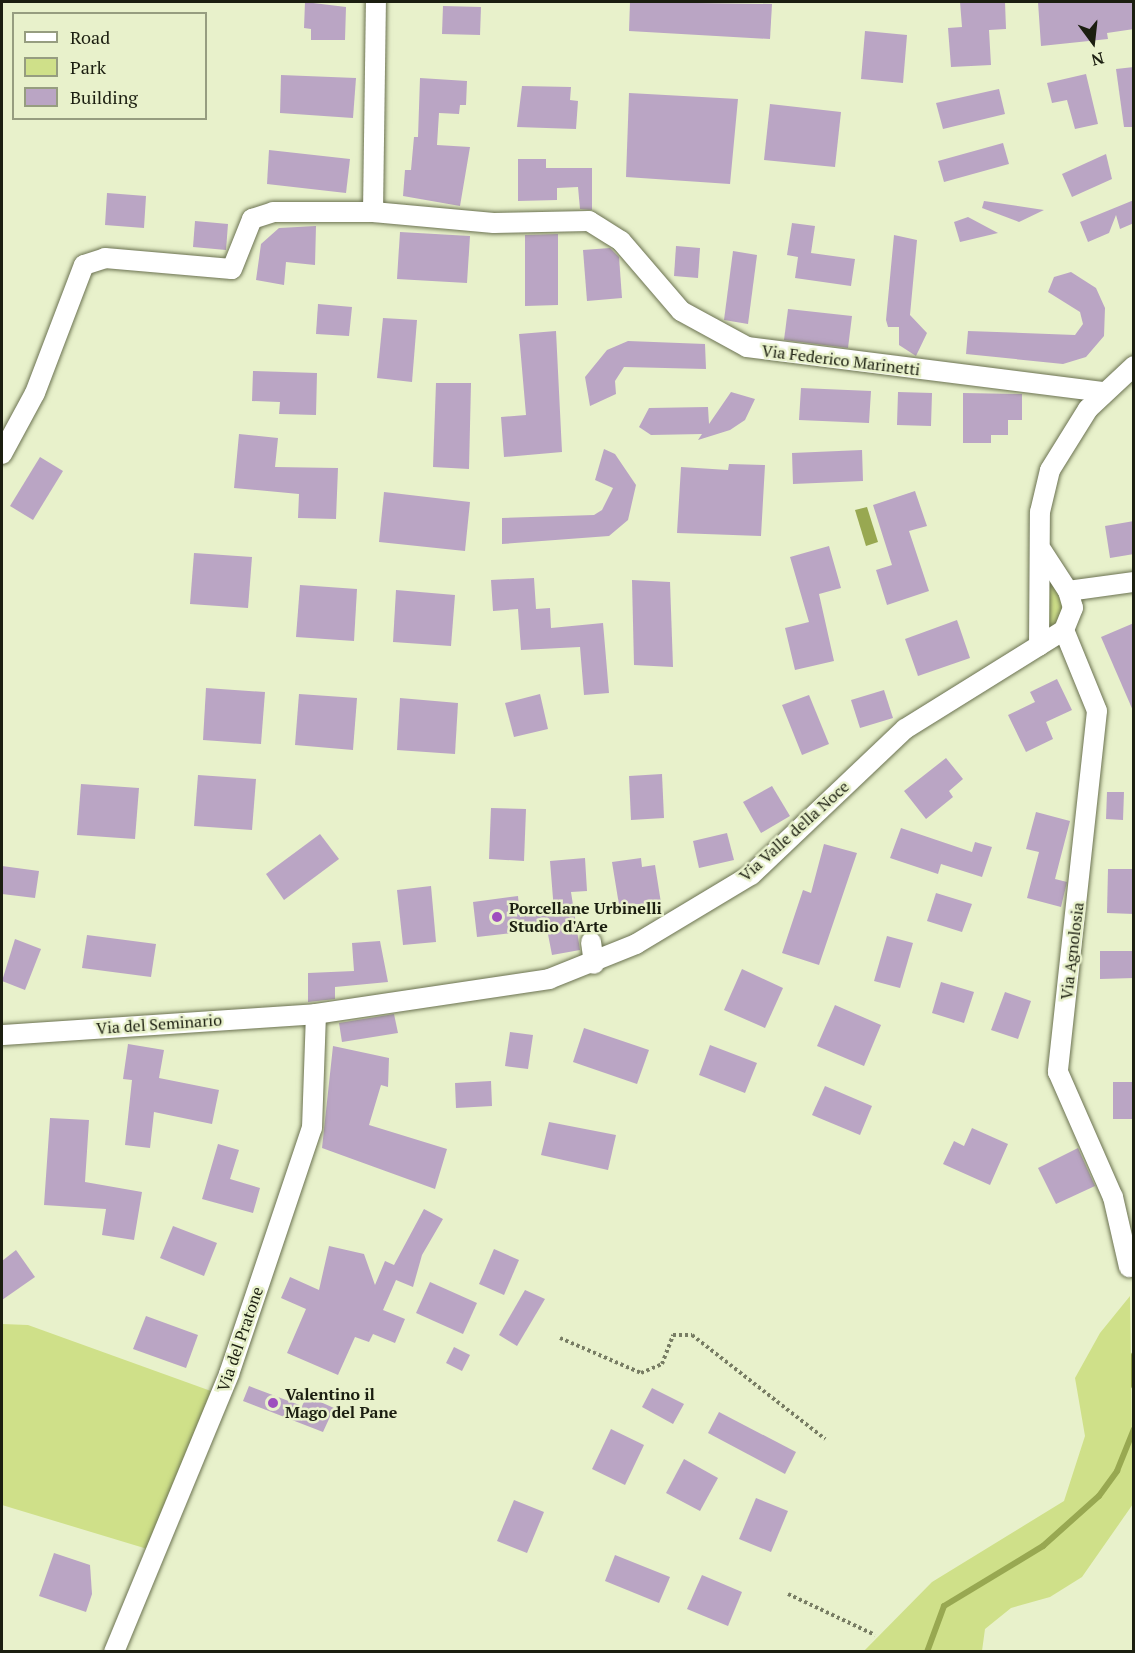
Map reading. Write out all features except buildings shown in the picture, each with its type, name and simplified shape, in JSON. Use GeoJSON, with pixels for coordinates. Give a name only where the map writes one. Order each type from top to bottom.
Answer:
{"type":"FeatureCollection","features":[{"type":"Feature","properties":{"kind":"street"},"geometry":{"type":"LineString","coordinates":[[373,212],[376,2]]}},
{"type":"Feature","properties":{"kind":"street","name":"Via Federico Marinetti"},"geometry":{"type":"LineString","coordinates":[[2,454],[35,393],[77,275],[89,262],[115,258],[226,271],[238,263],[248,227],[257,215],[373,212],[494,223],[589,221],[621,240],[681,311],[747,347],[1104,392]]}},
{"type":"Feature","properties":{"kind":"street"},"geometry":{"type":"LineString","coordinates":[[1039,646],[1041,503],[1050,470],[1075,425],[1104,392],[1134,366]]}},
{"type":"Feature","properties":{"kind":"street"},"geometry":{"type":"LineString","coordinates":[[1042,551],[1068,591],[1072,608],[1064,630]]}},
{"type":"Feature","properties":{"kind":"street"},"geometry":{"type":"LineString","coordinates":[[1068,591],[1134,582]]}},
{"type":"Feature","properties":{"kind":"street","name":"Via Valle della Noce"},"geometry":{"type":"LineString","coordinates":[[316,1014],[549,979],[594,964],[751,875],[904,729],[1064,630]]}},
{"type":"Feature","properties":{"kind":"street","name":"Via Agnolosia"},"geometry":{"type":"LineString","coordinates":[[1064,630],[1097,711],[1058,1072],[1113,1197],[1129,1267]]}},
{"type":"Feature","properties":{"kind":"street"},"geometry":{"type":"LineString","coordinates":[[591,942],[594,964]]}},
{"type":"Feature","properties":{"kind":"street","name":"Via del Seminario"},"geometry":{"type":"LineString","coordinates":[[2,1035],[316,1014]]}},
{"type":"Feature","properties":{"kind":"street","name":"Via del Pratone"},"geometry":{"type":"LineString","coordinates":[[114,1652],[229,1374],[312,1128],[316,1014]]}},
{"type":"Feature","properties":{"kind":"path"},"geometry":{"type":"LineString","coordinates":[[560,1338],[641,1373],[662,1364],[674,1335],[692,1335],[825,1439]]}},
{"type":"Feature","properties":{"kind":"path"},"geometry":{"type":"LineString","coordinates":[[788,1594],[875,1635]]}},
{"type":"Feature","properties":{"kind":"green space"},"geometry":{"type":"Polygon","coordinates":[[[1049,570],[1064,611],[1056,628],[1045,634],[1049,570]]]}},
{"type":"Feature","properties":{"kind":"green space"},"geometry":{"type":"Polygon","coordinates":[[[1130,1296],[1133,1504],[1082,1577],[1050,1597],[1011,1608],[985,1629],[982,1651],[864,1651],[932,1582],[1064,1501],[1085,1436],[1075,1378],[1100,1333],[1130,1296]]]}},
{"type":"Feature","properties":{"kind":"green space"},"geometry":{"type":"Polygon","coordinates":[[[2,1324],[28,1325],[222,1395],[154,1551],[2,1505],[2,1324]]]}},
{"type":"Feature","properties":{"kind":"shaded area"},"geometry":{"type":"Polygon","coordinates":[[[867,507],[878,542],[866,546],[855,510],[867,507]]]}},
{"type":"Feature","properties":{"kind":"waterway"},"geometry":{"type":"LineString","coordinates":[[1134,1355],[1134,1386]]}},
{"type":"Feature","properties":{"kind":"waterway"},"geometry":{"type":"LineString","coordinates":[[927,1652],[944,1606],[1043,1546],[1099,1496],[1117,1471],[1134,1429]]}},
{"type":"Feature","properties":{"kind":"place","name":"Porcellane Urbinelli Studio d'Arte"},"geometry":{"type":"Point","coordinates":[497,917]}},
{"type":"Feature","properties":{"kind":"place","name":"Valentino il Mago del Pane"},"geometry":{"type":"Point","coordinates":[273,1403]}}]}
